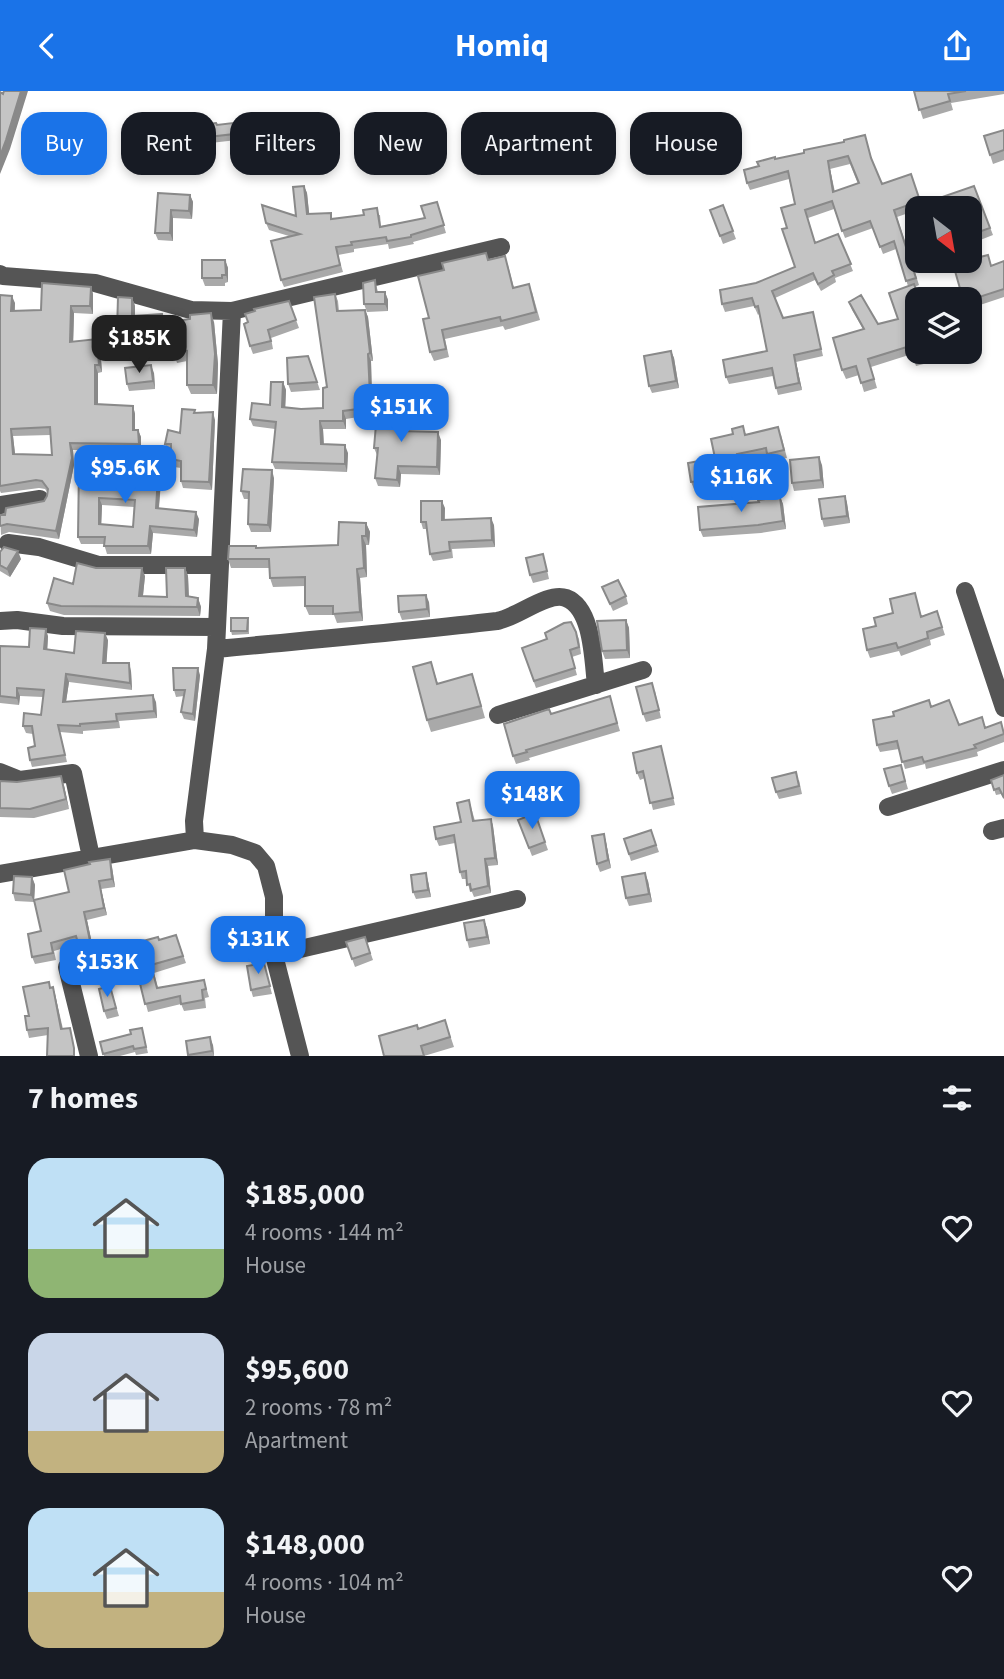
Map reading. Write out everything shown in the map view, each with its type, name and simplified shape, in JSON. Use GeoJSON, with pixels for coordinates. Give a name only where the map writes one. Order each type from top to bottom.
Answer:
{"type":"FeatureCollection","features":[{"type":"Feature","properties":{"kind":"street"},"geometry":{"type":"LineString","coordinates":[[0,274],[95,282],[191,310],[232,311],[501,247]]}},
{"type":"Feature","properties":{"kind":"street"},"geometry":{"type":"LineString","coordinates":[[195,840],[194,821],[216,649],[232,311]]}},
{"type":"Feature","properties":{"kind":"street"},"geometry":{"type":"LineString","coordinates":[[0,505],[40,499]]}},
{"type":"Feature","properties":{"kind":"street"},"geometry":{"type":"LineString","coordinates":[[8,543],[39,547],[99,565],[220,565]]}},
{"type":"Feature","properties":{"kind":"street"},"geometry":{"type":"LineString","coordinates":[[965,591],[1004,708]]}},
{"type":"Feature","properties":{"kind":"street"},"geometry":{"type":"LineString","coordinates":[[216,649],[502,620],[552,598],[564,597],[575,603],[589,625],[596,685]]}},
{"type":"Feature","properties":{"kind":"street"},"geometry":{"type":"LineString","coordinates":[[0,621],[17,620],[63,626],[216,627]]}},
{"type":"Feature","properties":{"kind":"street"},"geometry":{"type":"LineString","coordinates":[[498,715],[643,670]]}},
{"type":"Feature","properties":{"kind":"street"},"geometry":{"type":"LineString","coordinates":[[888,807],[1004,770]]}},
{"type":"Feature","properties":{"kind":"street"},"geometry":{"type":"LineString","coordinates":[[0,772],[19,780],[74,773],[91,857]]}},
{"type":"Feature","properties":{"kind":"street"},"geometry":{"type":"LineString","coordinates":[[0,874],[195,840],[232,845],[255,853],[266,866],[274,897],[274,955],[300,1056]]}},
{"type":"Feature","properties":{"kind":"street"},"geometry":{"type":"LineString","coordinates":[[274,955],[517,899]]}},
{"type":"Feature","properties":{"kind":"street"},"geometry":{"type":"LineString","coordinates":[[67,967],[89,1056]]}},
{"type":"Feature","properties":{"kind":"building"},"geometry":{"type":"Polygon","coordinates":[[[4,91],[21,91],[0,156],[0,92],[3,94],[4,91]]]}},
{"type":"Feature","properties":{"kind":"building"},"geometry":{"type":"Polygon","coordinates":[[[914,91],[966,91],[948,94],[950,101],[919,110],[914,91]]]}},
{"type":"Feature","properties":{"kind":"building"},"geometry":{"type":"Polygon","coordinates":[[[216,123],[230,123],[230,134],[216,136],[216,123]]]}},
{"type":"Feature","properties":{"kind":"building"},"geometry":{"type":"Polygon","coordinates":[[[1004,130],[1004,150],[990,155],[984,136],[1004,130]]]}},
{"type":"Feature","properties":{"kind":"building"},"geometry":{"type":"Polygon","coordinates":[[[865,135],[882,184],[911,174],[918,196],[905,196],[905,206],[894,210],[905,244],[905,273],[914,273],[916,278],[906,281],[894,241],[880,247],[870,221],[842,231],[832,201],[805,210],[815,243],[838,234],[851,264],[832,271],[834,275],[818,284],[813,273],[772,291],[783,318],[813,312],[821,349],[794,355],[799,383],[776,388],[772,368],[726,377],[723,360],[767,351],[758,306],[755,307],[752,298],[722,304],[720,290],[756,283],[795,267],[782,229],[787,228],[781,208],[795,204],[788,171],[747,183],[744,170],[759,166],[757,162],[865,135]],[[848,156],[828,161],[833,192],[859,183],[848,156]]]}},
{"type":"Feature","properties":{"kind":"building"},"geometry":{"type":"Polygon","coordinates":[[[304,186],[307,214],[331,213],[331,219],[364,215],[363,210],[377,208],[380,227],[425,218],[421,206],[437,202],[444,225],[411,237],[387,241],[386,237],[336,247],[340,265],[281,280],[271,241],[300,234],[266,223],[262,205],[296,216],[293,187],[304,186]]]}},
{"type":"Feature","properties":{"kind":"building"},"geometry":{"type":"Polygon","coordinates":[[[974,186],[978,196],[945,196],[974,186]]]}},
{"type":"Feature","properties":{"kind":"building"},"geometry":{"type":"Polygon","coordinates":[[[158,193],[190,195],[189,211],[171,210],[170,233],[155,233],[158,193]]]}},
{"type":"Feature","properties":{"kind":"building"},"geometry":{"type":"Polygon","coordinates":[[[723,205],[733,231],[720,236],[710,210],[723,205]]]}},
{"type":"Feature","properties":{"kind":"building"},"geometry":{"type":"Polygon","coordinates":[[[982,207],[990,228],[982,231],[982,207]]]}},
{"type":"Feature","properties":{"kind":"building"},"geometry":{"type":"Polygon","coordinates":[[[486,253],[488,260],[505,256],[513,288],[529,284],[536,312],[501,321],[500,317],[442,330],[446,349],[430,352],[423,319],[429,318],[418,276],[444,270],[442,263],[486,253]]]}},
{"type":"Feature","properties":{"kind":"building"},"geometry":{"type":"Polygon","coordinates":[[[988,255],[991,266],[1004,261],[1004,289],[982,296],[982,287],[960,287],[956,273],[982,273],[982,256],[988,255]]]}},
{"type":"Feature","properties":{"kind":"building"},"geometry":{"type":"Polygon","coordinates":[[[202,260],[225,260],[226,275],[222,275],[222,278],[202,278],[202,260]]]}},
{"type":"Feature","properties":{"kind":"building"},"geometry":{"type":"Polygon","coordinates":[[[375,280],[376,292],[385,292],[385,304],[364,304],[363,283],[375,280]]]}},
{"type":"Feature","properties":{"kind":"building"},"geometry":{"type":"Polygon","coordinates":[[[42,283],[91,287],[90,306],[71,306],[70,342],[97,339],[99,365],[95,365],[95,404],[133,406],[133,430],[138,430],[139,444],[70,443],[72,458],[56,531],[7,524],[0,526],[0,515],[5,515],[6,508],[44,501],[48,489],[42,481],[36,480],[0,486],[0,295],[12,296],[11,311],[41,310],[42,283]],[[50,427],[11,429],[13,454],[52,455],[50,427]]]}},
{"type":"Feature","properties":{"kind":"building"},"geometry":{"type":"Polygon","coordinates":[[[905,287],[905,348],[868,359],[874,379],[861,383],[856,366],[842,370],[833,338],[864,329],[849,302],[861,295],[878,324],[898,319],[889,293],[905,287]]]}},
{"type":"Feature","properties":{"kind":"building"},"geometry":{"type":"Polygon","coordinates":[[[335,294],[337,311],[365,310],[370,353],[370,395],[372,394],[374,407],[343,411],[343,421],[320,421],[321,444],[345,445],[345,464],[272,462],[276,422],[250,419],[252,403],[270,405],[271,382],[283,382],[282,407],[323,408],[323,388],[327,387],[314,297],[335,294]]]}},
{"type":"Feature","properties":{"kind":"building"},"geometry":{"type":"Polygon","coordinates":[[[118,297],[132,298],[132,316],[162,314],[164,334],[117,331],[118,297]]]}},
{"type":"Feature","properties":{"kind":"building"},"geometry":{"type":"Polygon","coordinates":[[[289,301],[296,320],[268,330],[271,341],[250,346],[244,324],[248,322],[245,314],[255,311],[254,309],[289,301]]]}},
{"type":"Feature","properties":{"kind":"building"},"geometry":{"type":"Polygon","coordinates":[[[211,313],[215,354],[213,385],[187,385],[187,351],[174,353],[170,322],[190,319],[190,315],[211,313]]]}},
{"type":"Feature","properties":{"kind":"building"},"geometry":{"type":"Polygon","coordinates":[[[671,351],[676,381],[649,386],[644,356],[671,351]]]}},
{"type":"Feature","properties":{"kind":"building"},"geometry":{"type":"Polygon","coordinates":[[[308,356],[317,382],[288,384],[287,358],[308,356]]]}},
{"type":"Feature","properties":{"kind":"building"},"geometry":{"type":"Polygon","coordinates":[[[151,365],[153,381],[127,384],[125,368],[151,365]]]}},
{"type":"Feature","properties":{"kind":"building"},"geometry":{"type":"Polygon","coordinates":[[[378,401],[402,403],[399,431],[438,432],[437,467],[398,466],[397,480],[375,478],[378,448],[374,448],[378,401]]]}},
{"type":"Feature","properties":{"kind":"building"},"geometry":{"type":"Polygon","coordinates":[[[182,409],[195,410],[194,413],[213,412],[209,482],[181,481],[181,461],[171,459],[171,444],[165,444],[168,430],[180,433],[182,409]]]}},
{"type":"Feature","properties":{"kind":"building"},"geometry":{"type":"Polygon","coordinates":[[[743,426],[745,435],[778,427],[784,450],[767,454],[766,448],[737,454],[740,476],[691,482],[688,463],[715,458],[711,439],[733,434],[732,429],[743,426]]]}},
{"type":"Feature","properties":{"kind":"building"},"geometry":{"type":"Polygon","coordinates":[[[819,457],[821,480],[792,483],[790,460],[819,457]]]}},
{"type":"Feature","properties":{"kind":"building"},"geometry":{"type":"Polygon","coordinates":[[[159,461],[156,508],[196,512],[194,530],[150,526],[148,546],[104,546],[105,537],[78,537],[79,467],[90,466],[90,470],[114,471],[114,464],[159,461]],[[99,498],[99,524],[133,527],[135,500],[99,498]]]}},
{"type":"Feature","properties":{"kind":"building"},"geometry":{"type":"Polygon","coordinates":[[[243,469],[272,470],[268,525],[248,524],[249,492],[241,491],[243,469]]]}},
{"type":"Feature","properties":{"kind":"building"},"geometry":{"type":"Polygon","coordinates":[[[845,496],[847,516],[822,519],[819,499],[845,496]]]}},
{"type":"Feature","properties":{"kind":"building"},"geometry":{"type":"Polygon","coordinates":[[[780,497],[783,521],[700,530],[698,507],[759,502],[758,500],[780,497]]]}},
{"type":"Feature","properties":{"kind":"building"},"geometry":{"type":"Polygon","coordinates":[[[421,501],[442,501],[442,520],[491,518],[492,540],[449,542],[450,551],[430,554],[426,522],[421,522],[421,501]]]}},
{"type":"Feature","properties":{"kind":"building"},"geometry":{"type":"Polygon","coordinates":[[[339,522],[366,523],[366,536],[362,536],[364,568],[357,569],[360,612],[333,614],[333,606],[305,606],[305,577],[270,578],[269,559],[228,559],[229,546],[256,548],[338,545],[339,522]]]}},
{"type":"Feature","properties":{"kind":"building"},"geometry":{"type":"Polygon","coordinates":[[[4,547],[18,551],[7,569],[0,565],[0,552],[4,547]]]}},
{"type":"Feature","properties":{"kind":"building"},"geometry":{"type":"Polygon","coordinates":[[[543,554],[547,571],[530,575],[526,558],[543,554]]]}},
{"type":"Feature","properties":{"kind":"building"},"geometry":{"type":"Polygon","coordinates":[[[77,563],[96,568],[142,568],[139,596],[167,597],[166,568],[185,568],[186,596],[198,598],[197,607],[61,606],[47,603],[54,578],[73,584],[77,563]]]}},
{"type":"Feature","properties":{"kind":"building"},"geometry":{"type":"Polygon","coordinates":[[[618,580],[626,596],[610,604],[602,587],[618,580]]]}},
{"type":"Feature","properties":{"kind":"building"},"geometry":{"type":"Polygon","coordinates":[[[915,593],[921,617],[937,611],[942,627],[927,632],[928,638],[898,648],[896,643],[867,650],[863,629],[876,626],[874,618],[893,613],[890,599],[915,593]]]}},
{"type":"Feature","properties":{"kind":"building"},"geometry":{"type":"Polygon","coordinates":[[[426,595],[427,609],[399,612],[398,596],[426,595]]]}},
{"type":"Feature","properties":{"kind":"building"},"geometry":{"type":"Polygon","coordinates":[[[231,618],[248,618],[247,631],[231,631],[231,618]]]}},
{"type":"Feature","properties":{"kind":"building"},"geometry":{"type":"Polygon","coordinates":[[[626,620],[627,650],[602,651],[597,621],[626,620]]]}},
{"type":"Feature","properties":{"kind":"building"},"geometry":{"type":"Polygon","coordinates":[[[571,622],[579,647],[570,650],[575,668],[534,681],[522,648],[547,639],[545,633],[571,622]]]}},
{"type":"Feature","properties":{"kind":"building"},"geometry":{"type":"Polygon","coordinates":[[[30,628],[46,629],[44,649],[74,653],[76,631],[105,633],[103,663],[129,663],[130,683],[66,674],[63,702],[153,695],[154,711],[116,714],[117,721],[80,726],[58,725],[65,755],[30,760],[28,748],[35,746],[32,726],[23,726],[24,713],[41,715],[44,690],[17,688],[17,698],[0,696],[0,646],[29,647],[30,628]]]}},
{"type":"Feature","properties":{"kind":"building"},"geometry":{"type":"Polygon","coordinates":[[[431,662],[437,684],[472,674],[481,706],[427,720],[413,667],[431,662]]]}},
{"type":"Feature","properties":{"kind":"building"},"geometry":{"type":"Polygon","coordinates":[[[173,668],[198,668],[193,714],[181,712],[185,690],[174,690],[173,668]]]}},
{"type":"Feature","properties":{"kind":"building"},"geometry":{"type":"Polygon","coordinates":[[[652,683],[659,710],[643,714],[636,687],[652,683]]]}},
{"type":"Feature","properties":{"kind":"building"},"geometry":{"type":"Polygon","coordinates":[[[610,696],[617,723],[513,756],[504,724],[549,709],[551,714],[610,696]]]}},
{"type":"Feature","properties":{"kind":"building"},"geometry":{"type":"Polygon","coordinates":[[[929,700],[931,707],[949,700],[959,725],[982,717],[985,728],[1001,722],[1004,734],[974,745],[976,748],[924,762],[922,757],[902,762],[897,741],[877,745],[873,720],[894,716],[893,712],[929,700]]]}},
{"type":"Feature","properties":{"kind":"building"},"geometry":{"type":"Polygon","coordinates":[[[661,746],[673,798],[650,803],[643,771],[637,773],[633,753],[661,746]]]}},
{"type":"Feature","properties":{"kind":"building"},"geometry":{"type":"Polygon","coordinates":[[[901,765],[905,781],[889,786],[884,769],[901,765]]]}},
{"type":"Feature","properties":{"kind":"building"},"geometry":{"type":"Polygon","coordinates":[[[796,772],[799,786],[776,792],[772,778],[796,772]]]}},
{"type":"Feature","properties":{"kind":"building"},"geometry":{"type":"Polygon","coordinates":[[[1004,775],[1004,798],[999,788],[994,790],[991,780],[1004,775]]]}},
{"type":"Feature","properties":{"kind":"building"},"geometry":{"type":"Polygon","coordinates":[[[61,776],[66,799],[30,809],[0,808],[0,781],[17,782],[61,776]]]}},
{"type":"Feature","properties":{"kind":"building"},"geometry":{"type":"Polygon","coordinates":[[[469,800],[473,821],[491,819],[495,858],[485,859],[488,886],[471,890],[470,884],[467,885],[466,871],[460,872],[454,835],[436,839],[434,827],[461,822],[457,803],[469,800]]]}},
{"type":"Feature","properties":{"kind":"building"},"geometry":{"type":"Polygon","coordinates":[[[535,813],[545,842],[529,848],[518,820],[535,813]]]}},
{"type":"Feature","properties":{"kind":"building"},"geometry":{"type":"Polygon","coordinates":[[[651,830],[656,845],[629,854],[624,839],[651,830]]]}},
{"type":"Feature","properties":{"kind":"building"},"geometry":{"type":"Polygon","coordinates":[[[604,834],[608,860],[597,864],[592,836],[604,834]]]}},
{"type":"Feature","properties":{"kind":"building"},"geometry":{"type":"Polygon","coordinates":[[[110,859],[112,879],[99,881],[104,908],[84,912],[90,941],[78,943],[76,936],[51,943],[53,953],[32,957],[28,934],[41,931],[34,900],[69,892],[64,870],[110,859]]]}},
{"type":"Feature","properties":{"kind":"building"},"geometry":{"type":"Polygon","coordinates":[[[426,873],[428,890],[413,892],[411,875],[426,873]]]}},
{"type":"Feature","properties":{"kind":"building"},"geometry":{"type":"Polygon","coordinates":[[[645,873],[649,894],[626,898],[622,877],[645,873]]]}},
{"type":"Feature","properties":{"kind":"building"},"geometry":{"type":"Polygon","coordinates":[[[14,876],[32,877],[31,895],[13,893],[14,876]]]}},
{"type":"Feature","properties":{"kind":"building"},"geometry":{"type":"Polygon","coordinates":[[[484,920],[487,937],[467,940],[464,923],[484,920]]]}},
{"type":"Feature","properties":{"kind":"building"},"geometry":{"type":"Polygon","coordinates":[[[176,935],[183,956],[151,965],[157,988],[204,980],[206,989],[202,990],[203,1000],[181,1004],[180,996],[145,1004],[134,959],[117,964],[113,949],[176,935]]]}},
{"type":"Feature","properties":{"kind":"building"},"geometry":{"type":"Polygon","coordinates":[[[365,937],[370,953],[352,959],[346,942],[365,937]]]}},
{"type":"Feature","properties":{"kind":"building"},"geometry":{"type":"Polygon","coordinates":[[[264,963],[270,986],[251,990],[247,966],[264,963]]]}},
{"type":"Feature","properties":{"kind":"building"},"geometry":{"type":"Polygon","coordinates":[[[49,982],[50,988],[53,987],[61,1029],[70,1028],[74,1056],[47,1056],[48,1028],[27,1030],[25,1016],[29,1016],[23,987],[49,982]]]}},
{"type":"Feature","properties":{"kind":"building"},"geometry":{"type":"Polygon","coordinates":[[[110,986],[116,1008],[104,1011],[99,989],[110,986]]]}},
{"type":"Feature","properties":{"kind":"building"},"geometry":{"type":"Polygon","coordinates":[[[445,1020],[450,1037],[421,1046],[424,1056],[384,1056],[379,1036],[417,1025],[418,1029],[445,1020]]]}},
{"type":"Feature","properties":{"kind":"building"},"geometry":{"type":"Polygon","coordinates":[[[142,1028],[146,1047],[134,1049],[133,1046],[103,1054],[100,1042],[131,1034],[130,1030],[142,1028]]]}},
{"type":"Feature","properties":{"kind":"building"},"geometry":{"type":"Polygon","coordinates":[[[210,1037],[212,1051],[188,1055],[186,1041],[210,1037]]]}}]}
